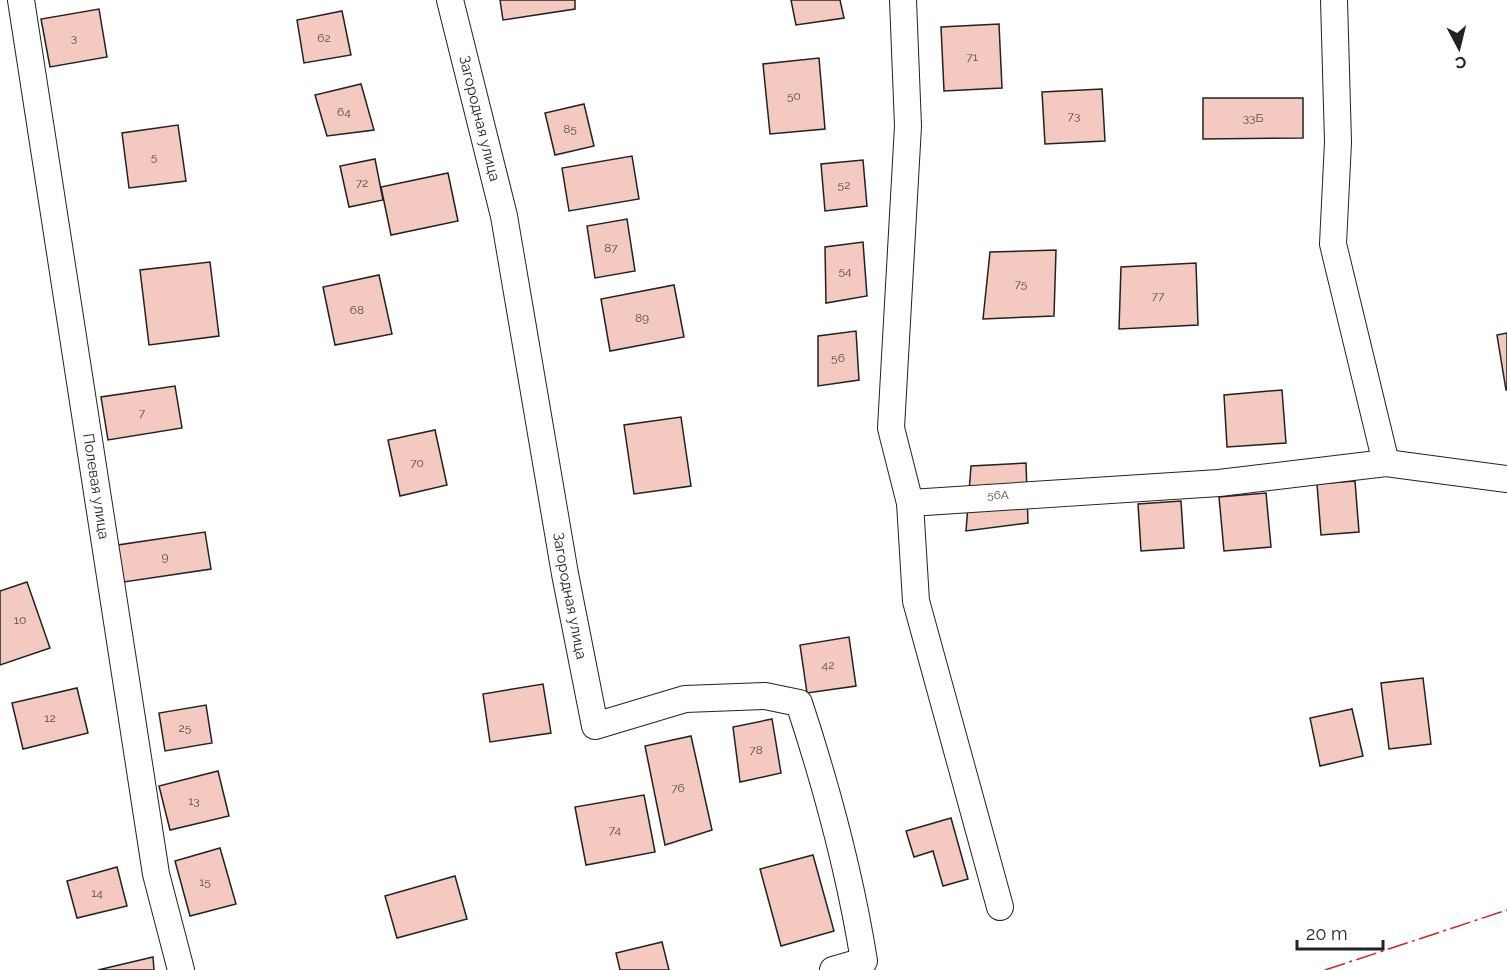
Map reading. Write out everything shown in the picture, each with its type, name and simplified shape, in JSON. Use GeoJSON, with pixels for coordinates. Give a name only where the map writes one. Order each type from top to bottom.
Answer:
{"type":"FeatureCollection","features":[{"type":"Feature","properties":{"kind":"street","name":"Полевая улица"},"geometry":{"type":"LineString","coordinates":[[21,0],[156,874],[181,970]]}},
{"type":"Feature","properties":{"kind":"street","name":"Загородная улица"},"geometry":{"type":"LineString","coordinates":[[450,0],[504,216],[565,574],[595,726],[685,699],[765,696],[799,703],[829,801],[855,903],[864,961],[833,970]]}},
{"type":"Feature","properties":{"kind":"street"},"geometry":{"type":"LineString","coordinates":[[903,0],[908,126],[891,428],[910,503],[916,601],[1000,906]]}},
{"type":"Feature","properties":{"kind":"street"},"geometry":{"type":"LineString","coordinates":[[1334,0],[1338,142],[1333,244],[1386,463]]}},
{"type":"Feature","properties":{"kind":"street"},"geometry":{"type":"LineString","coordinates":[[910,503],[1219,483],[1386,463],[1507,480]]}},
{"type":"Feature","properties":{"kind":"building"},"geometry":{"type":"Polygon","coordinates":[[[500,0],[575,0],[575,9],[503,20],[500,0]]]}},
{"type":"Feature","properties":{"kind":"building"},"geometry":{"type":"Polygon","coordinates":[[[791,0],[840,0],[844,18],[796,25],[791,0]]]}},
{"type":"Feature","properties":{"kind":"building"},"geometry":{"type":"Polygon","coordinates":[[[99,9],[107,57],[50,67],[41,19],[99,9]]]}},
{"type":"Feature","properties":{"kind":"building"},"geometry":{"type":"Polygon","coordinates":[[[342,11],[351,55],[304,63],[297,20],[342,11]]]}},
{"type":"Feature","properties":{"kind":"building"},"geometry":{"type":"Polygon","coordinates":[[[999,24],[1002,88],[944,91],[941,27],[999,24]]]}},
{"type":"Feature","properties":{"kind":"building"},"geometry":{"type":"Polygon","coordinates":[[[819,58],[825,129],[770,134],[763,64],[819,58]]]}},
{"type":"Feature","properties":{"kind":"building"},"geometry":{"type":"Polygon","coordinates":[[[361,84],[374,130],[327,136],[315,95],[361,84]]]}},
{"type":"Feature","properties":{"kind":"building"},"geometry":{"type":"Polygon","coordinates":[[[1102,89],[1105,141],[1045,144],[1042,92],[1102,89]]]}},
{"type":"Feature","properties":{"kind":"building"},"geometry":{"type":"Polygon","coordinates":[[[1203,98],[1303,98],[1303,138],[1203,139],[1203,98]]]}},
{"type":"Feature","properties":{"kind":"building"},"geometry":{"type":"Polygon","coordinates":[[[584,104],[594,146],[555,155],[545,113],[584,104]]]}},
{"type":"Feature","properties":{"kind":"building"},"geometry":{"type":"Polygon","coordinates":[[[178,125],[186,181],[129,188],[122,133],[178,125]]]}},
{"type":"Feature","properties":{"kind":"building"},"geometry":{"type":"Polygon","coordinates":[[[632,156],[639,199],[569,211],[562,168],[632,156]]]}},
{"type":"Feature","properties":{"kind":"building"},"geometry":{"type":"Polygon","coordinates":[[[375,159],[383,200],[349,207],[340,166],[375,159]]]}},
{"type":"Feature","properties":{"kind":"building"},"geometry":{"type":"Polygon","coordinates":[[[863,160],[867,206],[825,211],[821,164],[863,160]]]}},
{"type":"Feature","properties":{"kind":"building"},"geometry":{"type":"Polygon","coordinates":[[[448,173],[458,221],[391,235],[381,187],[448,173]]]}},
{"type":"Feature","properties":{"kind":"building"},"geometry":{"type":"Polygon","coordinates":[[[627,219],[635,271],[595,278],[587,226],[627,219]]]}},
{"type":"Feature","properties":{"kind":"building"},"geometry":{"type":"Polygon","coordinates":[[[863,242],[867,296],[826,303],[825,247],[863,242]]]}},
{"type":"Feature","properties":{"kind":"building"},"geometry":{"type":"Polygon","coordinates":[[[1056,250],[1054,316],[983,319],[990,252],[1056,250]]]}},
{"type":"Feature","properties":{"kind":"building"},"geometry":{"type":"Polygon","coordinates":[[[210,262],[219,336],[149,345],[140,270],[210,262]]]}},
{"type":"Feature","properties":{"kind":"building"},"geometry":{"type":"Polygon","coordinates":[[[1196,263],[1198,325],[1119,329],[1121,267],[1196,263]]]}},
{"type":"Feature","properties":{"kind":"building"},"geometry":{"type":"Polygon","coordinates":[[[379,275],[392,334],[335,345],[323,287],[379,275]]]}},
{"type":"Feature","properties":{"kind":"building"},"geometry":{"type":"Polygon","coordinates":[[[674,285],[684,337],[610,351],[601,299],[674,285]]]}},
{"type":"Feature","properties":{"kind":"building"},"geometry":{"type":"Polygon","coordinates":[[[856,331],[859,380],[818,386],[818,336],[856,331]]]}},
{"type":"Feature","properties":{"kind":"building"},"geometry":{"type":"Polygon","coordinates":[[[1507,333],[1507,390],[1506,390],[1497,335],[1507,333]]]}},
{"type":"Feature","properties":{"kind":"building"},"geometry":{"type":"Polygon","coordinates":[[[175,386],[182,428],[108,440],[101,397],[175,386]]]}},
{"type":"Feature","properties":{"kind":"building"},"geometry":{"type":"Polygon","coordinates":[[[1282,390],[1286,443],[1227,447],[1224,395],[1282,390]]]}},
{"type":"Feature","properties":{"kind":"building"},"geometry":{"type":"Polygon","coordinates":[[[681,417],[691,486],[634,494],[624,425],[681,417]]]}},
{"type":"Feature","properties":{"kind":"building"},"geometry":{"type":"Polygon","coordinates":[[[435,430],[447,485],[400,496],[388,440],[435,430]]]}},
{"type":"Feature","properties":{"kind":"building"},"geometry":{"type":"Polygon","coordinates":[[[1026,463],[1028,523],[966,531],[971,466],[1026,463]]]}},
{"type":"Feature","properties":{"kind":"building"},"geometry":{"type":"Polygon","coordinates":[[[1355,481],[1359,532],[1321,535],[1317,484],[1355,481]]]}},
{"type":"Feature","properties":{"kind":"building"},"geometry":{"type":"Polygon","coordinates":[[[1266,493],[1271,547],[1224,551],[1219,497],[1266,493]]]}},
{"type":"Feature","properties":{"kind":"building"},"geometry":{"type":"Polygon","coordinates":[[[1181,501],[1184,548],[1141,551],[1138,504],[1181,501]]]}},
{"type":"Feature","properties":{"kind":"building"},"geometry":{"type":"Polygon","coordinates":[[[205,532],[211,569],[124,582],[118,545],[205,532]]]}},
{"type":"Feature","properties":{"kind":"building"},"geometry":{"type":"Polygon","coordinates":[[[27,582],[50,648],[0,665],[0,591],[27,582]]]}},
{"type":"Feature","properties":{"kind":"building"},"geometry":{"type":"Polygon","coordinates":[[[849,637],[856,686],[807,693],[800,645],[849,637]]]}},
{"type":"Feature","properties":{"kind":"building"},"geometry":{"type":"Polygon","coordinates":[[[1423,678],[1431,744],[1389,749],[1381,683],[1423,678]]]}},
{"type":"Feature","properties":{"kind":"building"},"geometry":{"type":"Polygon","coordinates":[[[543,684],[551,733],[490,742],[483,694],[543,684]]]}},
{"type":"Feature","properties":{"kind":"building"},"geometry":{"type":"Polygon","coordinates":[[[77,688],[88,733],[23,749],[12,703],[77,688]]]}},
{"type":"Feature","properties":{"kind":"building"},"geometry":{"type":"Polygon","coordinates":[[[206,705],[212,743],[165,751],[159,713],[206,705]]]}},
{"type":"Feature","properties":{"kind":"building"},"geometry":{"type":"Polygon","coordinates":[[[1352,709],[1363,756],[1320,766],[1310,718],[1352,709]]]}},
{"type":"Feature","properties":{"kind":"building"},"geometry":{"type":"Polygon","coordinates":[[[772,719],[781,773],[740,782],[733,727],[772,719]]]}},
{"type":"Feature","properties":{"kind":"building"},"geometry":{"type":"Polygon","coordinates":[[[691,736],[712,830],[665,845],[645,746],[691,736]]]}},
{"type":"Feature","properties":{"kind":"building"},"geometry":{"type":"Polygon","coordinates":[[[218,771],[229,816],[170,830],[159,786],[218,771]]]}},
{"type":"Feature","properties":{"kind":"building"},"geometry":{"type":"Polygon","coordinates":[[[644,795],[655,852],[586,865],[575,807],[644,795]]]}},
{"type":"Feature","properties":{"kind":"building"},"geometry":{"type":"Polygon","coordinates":[[[951,818],[968,879],[943,886],[933,851],[914,857],[906,831],[951,818]]]}},
{"type":"Feature","properties":{"kind":"building"},"geometry":{"type":"Polygon","coordinates":[[[220,848],[236,904],[190,916],[175,861],[220,848]]]}},
{"type":"Feature","properties":{"kind":"building"},"geometry":{"type":"Polygon","coordinates":[[[813,855],[834,931],[781,946],[760,869],[813,855]]]}},
{"type":"Feature","properties":{"kind":"building"},"geometry":{"type":"Polygon","coordinates":[[[117,867],[127,906],[77,918],[67,881],[117,867]]]}},
{"type":"Feature","properties":{"kind":"building"},"geometry":{"type":"Polygon","coordinates":[[[455,876],[467,919],[397,938],[385,896],[455,876]]]}},
{"type":"Feature","properties":{"kind":"building"},"geometry":{"type":"Polygon","coordinates":[[[662,942],[669,970],[620,970],[616,953],[662,942]]]}},
{"type":"Feature","properties":{"kind":"building"},"geometry":{"type":"Polygon","coordinates":[[[153,957],[154,970],[98,970],[153,957]]]}},
{"type":"Feature","properties":{"kind":"power"},"geometry":{"type":"LineString","coordinates":[[1325,970],[1507,910]]}}]}
